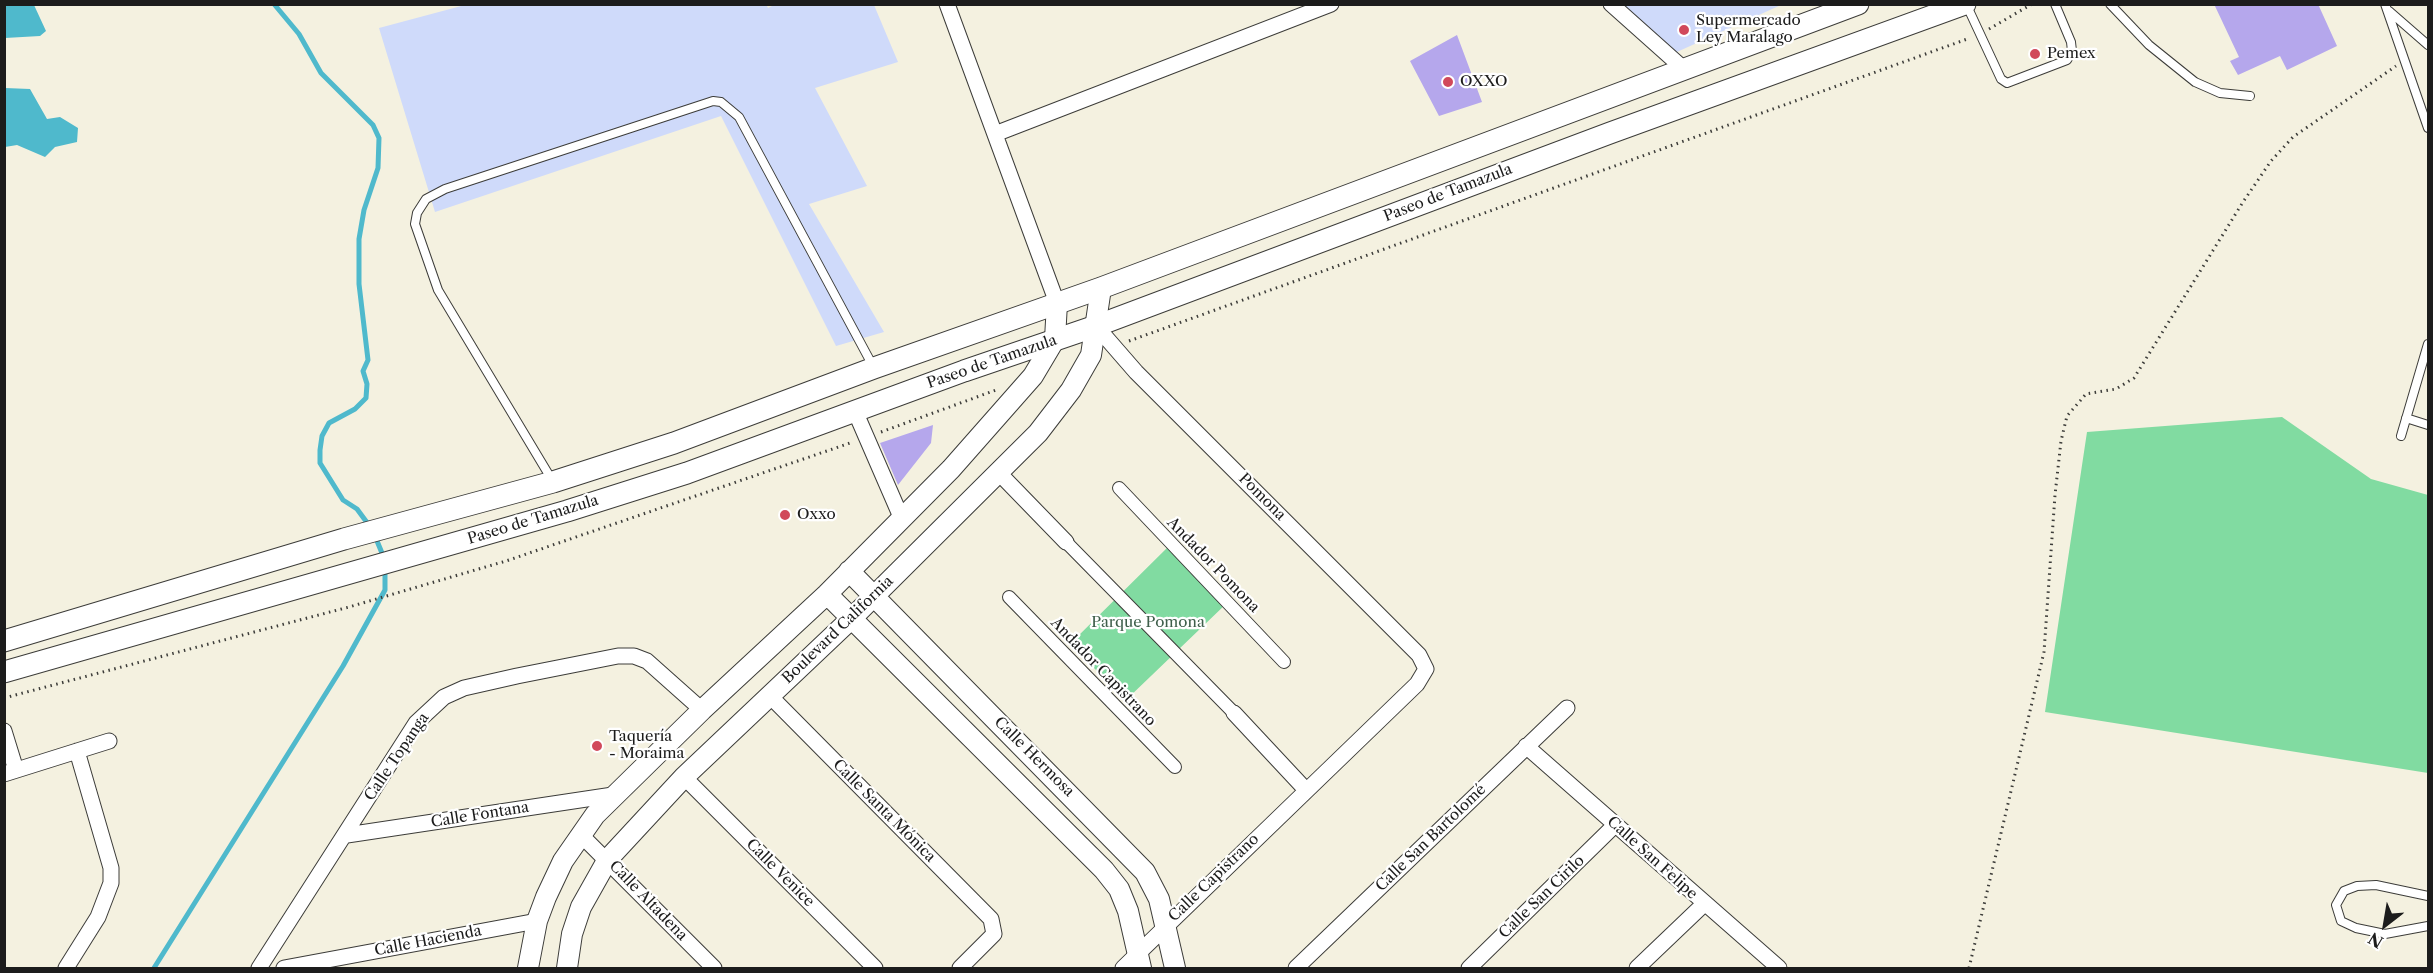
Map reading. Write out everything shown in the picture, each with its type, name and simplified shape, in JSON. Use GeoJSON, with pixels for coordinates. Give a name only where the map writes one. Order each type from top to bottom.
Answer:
{"type":"FeatureCollection","features":[{"type":"Feature","properties":{"kind":"main road","name":"Paseo de Tamazula"},"geometry":{"type":"LineString","coordinates":[[4,641],[344,539],[552,482],[674,443],[874,368],[1101,288],[1858,4]]}},
{"type":"Feature","properties":{"kind":"main road","name":"Paseo de Tamazula"},"geometry":{"type":"LineString","coordinates":[[4,672],[355,573],[687,472],[1096,326],[1610,133],[1966,4]]}},
{"type":"Feature","properties":{"kind":"main road"},"geometry":{"type":"LineString","coordinates":[[1597,103],[1610,133]]}},
{"type":"Feature","properties":{"kind":"street"},"geometry":{"type":"LineString","coordinates":[[995,134],[1331,4]]}},
{"type":"Feature","properties":{"kind":"street"},"geometry":{"type":"LineString","coordinates":[[1611,4],[1685,70]]}},
{"type":"Feature","properties":{"kind":"street"},"geometry":{"type":"LineString","coordinates":[[528,969],[537,921],[563,861],[614,795],[827,594],[951,469],[1033,376],[1055,339],[1057,303],[950,5]]}},
{"type":"Feature","properties":{"kind":"street","name":"Boulevard California"},"geometry":{"type":"LineString","coordinates":[[567,969],[572,934],[581,907],[608,859],[684,777],[853,617],[1038,433],[1071,390],[1091,355],[1101,288]]}},
{"type":"Feature","properties":{"kind":"street","name":"Pomona"},"geometry":{"type":"LineString","coordinates":[[1096,326],[1136,372],[1419,654],[1425,662],[1426,669]]}},
{"type":"Feature","properties":{"kind":"street"},"geometry":{"type":"LineString","coordinates":[[855,411],[902,518]]}},
{"type":"Feature","properties":{"kind":"street"},"geometry":{"type":"LineString","coordinates":[[999,473],[1234,713],[1305,789]]}},
{"type":"Feature","properties":{"kind":"street","name":"Andador Pomona"},"geometry":{"type":"LineString","coordinates":[[1119,488],[1284,662]]}},
{"type":"Feature","properties":{"kind":"street","name":"Calle Hermosa"},"geometry":{"type":"LineString","coordinates":[[849,571],[1123,847],[1145,872],[1159,899],[1175,969]]}},
{"type":"Feature","properties":{"kind":"street","name":"Calle Hermosa"},"geometry":{"type":"LineString","coordinates":[[827,594],[853,617],[1104,870],[1119,889],[1128,911],[1139,961]]}},
{"type":"Feature","properties":{"kind":"street","name":"Andador Capistrano"},"geometry":{"type":"LineString","coordinates":[[1009,597],[1175,767]]}},
{"type":"Feature","properties":{"kind":"street","name":"Calle Topanga"},"geometry":{"type":"LineString","coordinates":[[259,969],[347,835],[416,723],[433,705],[464,688],[607,658],[634,656],[647,661],[702,710]]}},
{"type":"Feature","properties":{"kind":"street","name":"Calle Capistrano"},"geometry":{"type":"LineString","coordinates":[[1123,969],[1139,961],[1166,925],[1305,789],[1417,684],[1426,669]]}},
{"type":"Feature","properties":{"kind":"street","name":"Calle Santa Mónica"},"geometry":{"type":"LineString","coordinates":[[770,696],[991,919],[995,929],[994,934],[960,969]]}},
{"type":"Feature","properties":{"kind":"street","name":"Calle San Bartolomé"},"geometry":{"type":"LineString","coordinates":[[1296,969],[1567,708]]}},
{"type":"Feature","properties":{"kind":"street"},"geometry":{"type":"LineString","coordinates":[[4,731],[10,772],[109,741]]}},
{"type":"Feature","properties":{"kind":"street","name":"Calle San Felipe"},"geometry":{"type":"LineString","coordinates":[[1526,746],[1779,969]]}},
{"type":"Feature","properties":{"kind":"street"},"geometry":{"type":"LineString","coordinates":[[66,969],[98,917],[111,883],[111,868],[77,751]]}},
{"type":"Feature","properties":{"kind":"street","name":"Calle Venice"},"geometry":{"type":"LineString","coordinates":[[684,777],[875,969]]}},
{"type":"Feature","properties":{"kind":"street","name":"Calle Fontana"},"geometry":{"type":"LineString","coordinates":[[347,835],[614,795]]}},
{"type":"Feature","properties":{"kind":"street","name":"Calle San Cirilo"},"geometry":{"type":"LineString","coordinates":[[1469,969],[1615,825]]}},
{"type":"Feature","properties":{"kind":"street","name":"Calle Altadena"},"geometry":{"type":"LineString","coordinates":[[581,835],[608,859],[714,969]]}},
{"type":"Feature","properties":{"kind":"street"},"geometry":{"type":"LineString","coordinates":[[1637,969],[1704,904]]}},
{"type":"Feature","properties":{"kind":"street","name":"Calle Hacienda"},"geometry":{"type":"LineString","coordinates":[[284,969],[537,921]]}},
{"type":"Feature","properties":{"kind":"lane"},"geometry":{"type":"LineString","coordinates":[[1966,4],[2001,78],[2007,83],[2067,60],[2072,51],[2072,42],[2055,4]]}},
{"type":"Feature","properties":{"kind":"lane"},"geometry":{"type":"LineString","coordinates":[[2110,4],[2149,45],[2195,82],[2220,93],[2250,96]]}},
{"type":"Feature","properties":{"kind":"lane"},"geometry":{"type":"LineString","coordinates":[[2387,6],[2428,45]]}},
{"type":"Feature","properties":{"kind":"lane"},"geometry":{"type":"LineString","coordinates":[[2387,6],[2428,128]]}},
{"type":"Feature","properties":{"kind":"lane"},"geometry":{"type":"LineString","coordinates":[[552,482],[438,290],[416,224],[417,213],[426,199],[445,189],[713,101],[721,102],[739,117],[874,368]]}},
{"type":"Feature","properties":{"kind":"lane"},"geometry":{"type":"LineString","coordinates":[[2401,436],[2425,370],[2428,344]]}},
{"type":"Feature","properties":{"kind":"lane"},"geometry":{"type":"LineString","coordinates":[[2406,418],[2428,425]]}},
{"type":"Feature","properties":{"kind":"lane"},"geometry":{"type":"LineString","coordinates":[[2428,896],[2376,885],[2357,886],[2344,891],[2336,905],[2341,921],[2356,928],[2385,934],[2428,926]]}},
{"type":"Feature","properties":{"kind":"path"},"geometry":{"type":"LineString","coordinates":[[1970,969],[2044,652],[2055,495],[2061,441],[2067,416],[2086,394],[2116,389],[2134,378],[2243,202],[2271,161],[2293,137],[2405,60]]}},
{"type":"Feature","properties":{"kind":"shaded area"},"geometry":{"type":"Polygon","coordinates":[[[766,4],[768,8],[776,4],[874,5],[898,62],[815,88],[867,186],[809,204],[884,332],[836,346],[721,116],[435,212],[379,28],[465,5],[766,4]]]}},
{"type":"Feature","properties":{"kind":"shaded area","name":"Supermercado Ley Maralago"},"geometry":{"type":"Polygon","coordinates":[[[1620,5],[1781,5],[1668,56],[1620,5]]]}},
{"type":"Feature","properties":{"kind":"green space"},"geometry":{"type":"Polygon","coordinates":[[[2282,417],[2371,479],[2428,495],[2428,773],[2045,712],[2087,432],[2282,417]]]}},
{"type":"Feature","properties":{"kind":"green space","name":"Parque Pomona"},"geometry":{"type":"Polygon","coordinates":[[[1171,544],[1227,603],[1126,700],[1070,644],[1171,544]]]}},
{"type":"Feature","properties":{"kind":"water"},"geometry":{"type":"Polygon","coordinates":[[[5,4],[34,5],[46,31],[40,36],[5,38],[5,4]]]}},
{"type":"Feature","properties":{"kind":"water"},"geometry":{"type":"Polygon","coordinates":[[[5,88],[30,89],[47,119],[60,117],[78,128],[77,142],[55,147],[45,157],[17,145],[5,147],[5,88]]]}},
{"type":"Feature","properties":{"kind":"building"},"geometry":{"type":"Polygon","coordinates":[[[2214,4],[2318,4],[2337,46],[2287,70],[2280,56],[2238,75],[2230,61],[2239,57],[2214,4]]]}},
{"type":"Feature","properties":{"kind":"building","name":"OXXO"},"geometry":{"type":"Polygon","coordinates":[[[1457,35],[1482,102],[1439,116],[1410,61],[1457,35]]]}},
{"type":"Feature","properties":{"kind":"building"},"geometry":{"type":"Polygon","coordinates":[[[933,425],[931,443],[898,485],[880,443],[933,425]]]}},
{"type":"Feature","properties":{"kind":"waterway"},"geometry":{"type":"LineString","coordinates":[[274,4],[299,34],[321,73],[373,125],[379,138],[378,168],[364,210],[359,239],[359,284],[368,360],[363,371],[367,384],[366,398],[355,409],[329,423],[322,436],[320,450],[320,463],[343,500],[357,509],[371,528]]}},
{"type":"Feature","properties":{"kind":"waterway"},"geometry":{"type":"LineString","coordinates":[[375,536],[384,558]]}},
{"type":"Feature","properties":{"kind":"waterway"},"geometry":{"type":"LineString","coordinates":[[154,968],[343,666],[385,590],[385,567]]}},
{"type":"Feature","properties":{"kind":"place","name":"Supermercado Ley Maralago"},"geometry":{"type":"Point","coordinates":[1684,30]}},
{"type":"Feature","properties":{"kind":"place","name":"Pemex"},"geometry":{"type":"Point","coordinates":[2035,54]}},
{"type":"Feature","properties":{"kind":"place","name":"OXXO"},"geometry":{"type":"Point","coordinates":[1448,82]}},
{"type":"Feature","properties":{"kind":"place","name":"Oxxo"},"geometry":{"type":"Point","coordinates":[785,515]}},
{"type":"Feature","properties":{"kind":"place","name":"Taquería - Moraima"},"geometry":{"type":"Point","coordinates":[597,746]}}]}
